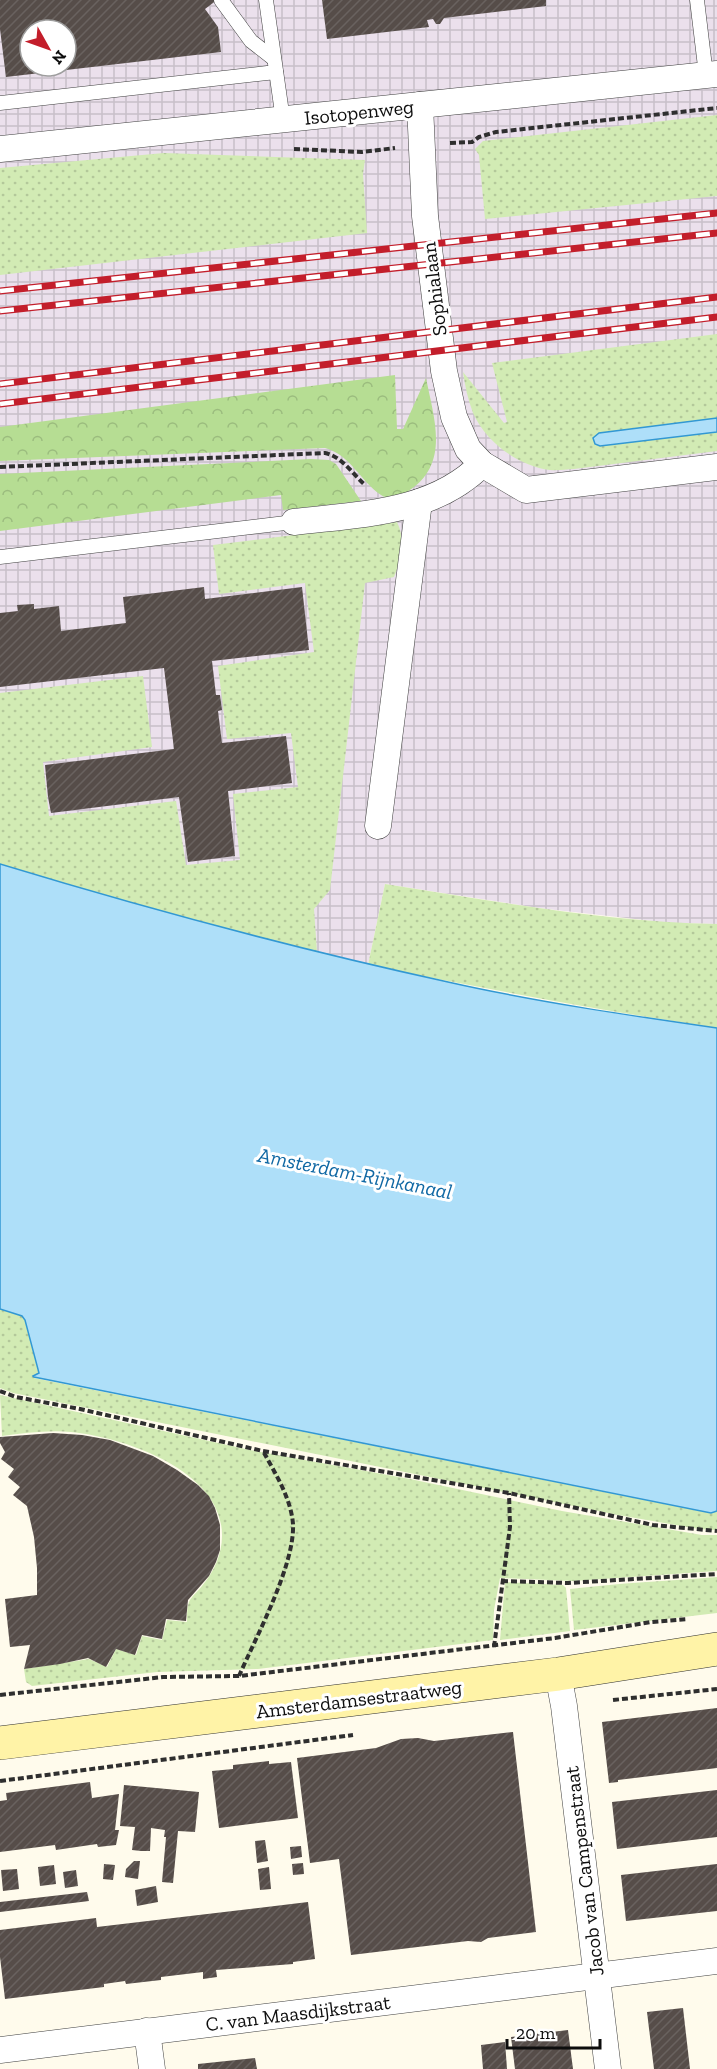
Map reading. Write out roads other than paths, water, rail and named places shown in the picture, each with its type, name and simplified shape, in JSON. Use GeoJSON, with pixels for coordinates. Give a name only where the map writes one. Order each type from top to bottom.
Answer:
{"type":"FeatureCollection","features":[{"type":"Feature","properties":{"kind":"main road","name":"Amsterdamsestraatweg"},"geometry":{"type":"LineString","coordinates":[[0,1743],[558,1674],[717,1649]]}},
{"type":"Feature","properties":{"kind":"street","name":"Isotopenweg"},"geometry":{"type":"LineString","coordinates":[[0,149],[712,74]]}},
{"type":"Feature","properties":{"kind":"street","name":"Sophialaan"},"geometry":{"type":"LineString","coordinates":[[420,105],[425,216],[448,394],[468,449],[482,464],[526,490],[717,466]]}},
{"type":"Feature","properties":{"kind":"street"},"geometry":{"type":"LineString","coordinates":[[294,522],[391,510],[419,502],[458,485],[482,464]]}},
{"type":"Feature","properties":{"kind":"street"},"geometry":{"type":"LineString","coordinates":[[378,826],[419,502]]}},
{"type":"Feature","properties":{"kind":"street","name":"Jacob van Campenstraat"},"geometry":{"type":"LineString","coordinates":[[558,1674],[564,1706],[608,2069]]}},
{"type":"Feature","properties":{"kind":"street","name":"C. van Maasdijkstraat"},"geometry":{"type":"LineString","coordinates":[[0,2050],[717,1961]]}},
{"type":"Feature","properties":{"kind":"street"},"geometry":{"type":"LineString","coordinates":[[147,2031],[152,2069]]}},
{"type":"Feature","properties":{"kind":"lane"},"geometry":{"type":"LineString","coordinates":[[221,0],[251,41],[275,65]]}},
{"type":"Feature","properties":{"kind":"lane"},"geometry":{"type":"LineString","coordinates":[[266,0],[283,120]]}},
{"type":"Feature","properties":{"kind":"lane"},"geometry":{"type":"LineString","coordinates":[[697,0],[712,74]]}},
{"type":"Feature","properties":{"kind":"lane"},"geometry":{"type":"LineString","coordinates":[[0,103],[275,65]]}},
{"type":"Feature","properties":{"kind":"lane"},"geometry":{"type":"LineString","coordinates":[[0,557],[294,522]]}},
{"type":"Feature","properties":{"kind":"water"},"geometry":{"type":"Polygon","coordinates":[[[717,418],[717,432],[600,446],[595,444],[593,438],[599,433],[717,418]]]}},
{"type":"Feature","properties":{"kind":"water","name":"Amsterdam-Rijnkanaal"},"geometry":{"type":"Polygon","coordinates":[[[0,864],[223,928],[391,969],[548,1002],[717,1028],[717,1511],[711,1513],[34,1377],[39,1373],[25,1320],[22,1316],[0,1309],[0,864]]]}},
{"type":"Feature","properties":{"kind":"railway"},"geometry":{"type":"LineString","coordinates":[[0,291],[717,213]]}},
{"type":"Feature","properties":{"kind":"railway"},"geometry":{"type":"LineString","coordinates":[[0,311],[717,233]]}},
{"type":"Feature","properties":{"kind":"railway"},"geometry":{"type":"LineString","coordinates":[[0,384],[717,297]]}},
{"type":"Feature","properties":{"kind":"railway"},"geometry":{"type":"LineString","coordinates":[[0,404],[717,317]]}}]}
